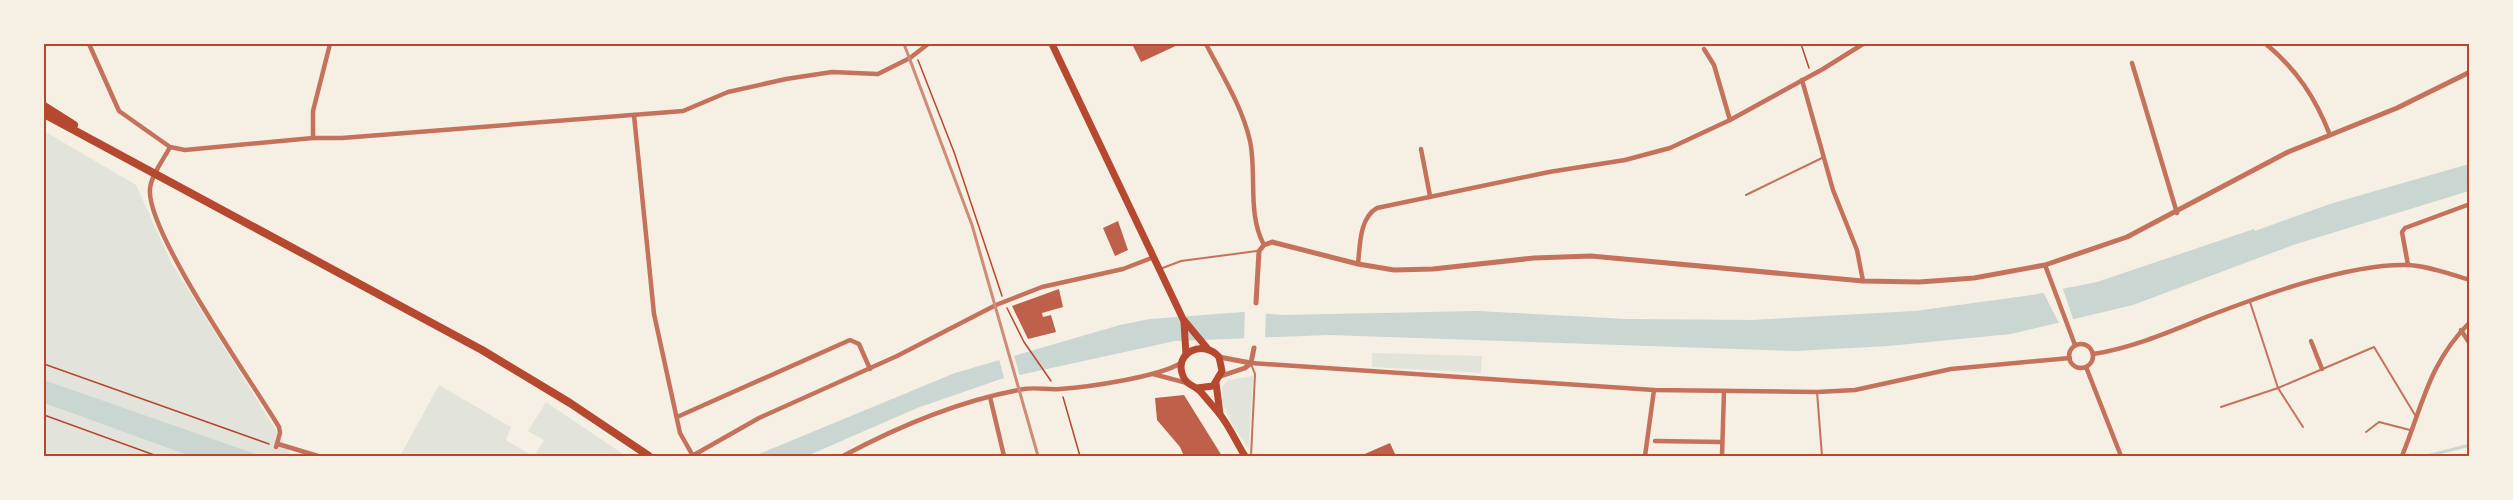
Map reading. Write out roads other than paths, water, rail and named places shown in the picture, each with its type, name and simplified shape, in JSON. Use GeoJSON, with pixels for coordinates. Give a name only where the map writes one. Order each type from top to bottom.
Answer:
{"type":"FeatureCollection","features":[{"type":"Feature","properties":{"kind":"highway"},"geometry":{"type":"LineString","coordinates":[[44,106],[98,140]]}},
{"type":"Feature","properties":{"kind":"highway"},"geometry":{"type":"LineString","coordinates":[[44,114],[98,140],[499,360],[570,403],[649,456]]}},
{"type":"Feature","properties":{"kind":"main road"},"geometry":{"type":"LineString","coordinates":[[1052,44],[1183,319],[1205,347],[1219,357],[1222,366],[1218,380],[1220,414]]}},
{"type":"Feature","properties":{"kind":"main road"},"geometry":{"type":"LineString","coordinates":[[1183,319],[1186,351],[1182,363],[1182,374],[1187,383],[1197,388],[1220,414],[1245,456]]}},
{"type":"Feature","properties":{"kind":"main road"},"geometry":{"type":"LineString","coordinates":[[1186,351],[1205,347]]}},
{"type":"Feature","properties":{"kind":"main road"},"geometry":{"type":"LineString","coordinates":[[1197,388],[1209,388],[1218,380]]}},
{"type":"Feature","properties":{"kind":"street"},"geometry":{"type":"LineString","coordinates":[[89,44],[119,111],[170,147],[189,150],[313,138],[342,138],[683,111],[728,92],[820,73],[878,74],[916,54],[928,44]]}},
{"type":"Feature","properties":{"kind":"street"},"geometry":{"type":"LineString","coordinates":[[313,138],[313,111],[330,44]]}},
{"type":"Feature","properties":{"kind":"street"},"geometry":{"type":"LineString","coordinates":[[1206,44],[1246,128],[1253,162],[1256,227],[1264,245]]}},
{"type":"Feature","properties":{"kind":"street"},"geometry":{"type":"LineString","coordinates":[[1358,264],[1363,231],[1370,212],[1381,207],[1657,153],[1687,142],[1730,120],[1863,44]]}},
{"type":"Feature","properties":{"kind":"street"},"geometry":{"type":"LineString","coordinates":[[2266,44],[2301,77],[2322,114],[2330,135]]}},
{"type":"Feature","properties":{"kind":"street"},"geometry":{"type":"LineString","coordinates":[[1704,49],[1714,65],[1730,120]]}},
{"type":"Feature","properties":{"kind":"street"},"geometry":{"type":"LineString","coordinates":[[2132,63],[2177,213]]}},
{"type":"Feature","properties":{"kind":"street"},"geometry":{"type":"LineString","coordinates":[[1256,303],[1259,251],[1264,245],[1275,242],[1358,264],[1408,270],[1534,258],[1601,257],[1863,281],[1919,282],[1974,278],[2045,265],[2107,245],[2177,213],[2268,162],[2418,99],[2469,72]]}},
{"type":"Feature","properties":{"kind":"street"},"geometry":{"type":"LineString","coordinates":[[1802,80],[1824,157],[1853,240],[1863,281]]}},
{"type":"Feature","properties":{"kind":"street"},"geometry":{"type":"LineString","coordinates":[[634,115],[652,302],[677,417],[684,443],[692,456],[759,418],[870,369],[1004,302],[1059,282],[1123,269],[1154,257]]}},
{"type":"Feature","properties":{"kind":"street"},"geometry":{"type":"LineString","coordinates":[[170,147],[151,184],[154,209],[186,279],[279,427],[277,446],[318,456]]}},
{"type":"Feature","properties":{"kind":"street"},"geometry":{"type":"LineString","coordinates":[[1421,149],[1430,196]]}},
{"type":"Feature","properties":{"kind":"street"},"geometry":{"type":"LineString","coordinates":[[2408,265],[2402,232],[2405,228],[2469,204]]}},
{"type":"Feature","properties":{"kind":"street"},"geometry":{"type":"LineString","coordinates":[[2045,265],[2075,345]]}},
{"type":"Feature","properties":{"kind":"street"},"geometry":{"type":"LineString","coordinates":[[2093,354],[2120,349],[2250,302],[2340,274],[2377,267],[2408,265],[2438,270],[2469,280]]}},
{"type":"Feature","properties":{"kind":"street"},"geometry":{"type":"LineString","coordinates":[[2402,456],[2415,415],[2439,362],[2469,322]]}},
{"type":"Feature","properties":{"kind":"street"},"geometry":{"type":"LineString","coordinates":[[2462,330],[2469,344]]}},
{"type":"Feature","properties":{"kind":"street"},"geometry":{"type":"LineString","coordinates":[[677,417],[850,340],[859,344],[870,369]]}},
{"type":"Feature","properties":{"kind":"street"},"geometry":{"type":"LineString","coordinates":[[2311,340],[2322,369]]}},
{"type":"Feature","properties":{"kind":"street"},"geometry":{"type":"LineString","coordinates":[[2075,345],[2087,345],[2093,354],[2092,362],[2086,367],[2076,366],[2070,358],[2070,351],[2075,345]]}},
{"type":"Feature","properties":{"kind":"street"},"geometry":{"type":"LineString","coordinates":[[1218,380],[1251,363],[1254,348]]}},
{"type":"Feature","properties":{"kind":"street"},"geometry":{"type":"LineString","coordinates":[[1219,357],[1251,363],[1654,390],[1817,392],[1854,390],[1951,369],[2070,358]]}},
{"type":"Feature","properties":{"kind":"street"},"geometry":{"type":"LineString","coordinates":[[843,456],[898,428],[990,397],[1030,388],[1058,389],[1153,374],[1182,363]]}},
{"type":"Feature","properties":{"kind":"street"},"geometry":{"type":"LineString","coordinates":[[2086,367],[2121,456]]}},
{"type":"Feature","properties":{"kind":"street"},"geometry":{"type":"LineString","coordinates":[[1153,374],[1187,383]]}},
{"type":"Feature","properties":{"kind":"street"},"geometry":{"type":"LineString","coordinates":[[1645,456],[1654,390]]}},
{"type":"Feature","properties":{"kind":"street"},"geometry":{"type":"LineString","coordinates":[[1722,456],[1724,391]]}},
{"type":"Feature","properties":{"kind":"street"},"geometry":{"type":"LineString","coordinates":[[990,397],[1004,456]]}},
{"type":"Feature","properties":{"kind":"street"},"geometry":{"type":"LineString","coordinates":[[1655,441],[1722,442]]}},
{"type":"Feature","properties":{"kind":"lane"},"geometry":{"type":"LineString","coordinates":[[1746,195],[1824,157]]}},
{"type":"Feature","properties":{"kind":"lane"},"geometry":{"type":"LineString","coordinates":[[1160,269],[1181,261],[1259,251]]}},
{"type":"Feature","properties":{"kind":"lane"},"geometry":{"type":"LineString","coordinates":[[2250,302],[2278,388],[2303,427]]}},
{"type":"Feature","properties":{"kind":"lane"},"geometry":{"type":"LineString","coordinates":[[2222,407],[2278,388],[2374,347],[2415,415]]}},
{"type":"Feature","properties":{"kind":"lane"},"geometry":{"type":"LineString","coordinates":[[1251,363],[1255,374],[1251,456]]}},
{"type":"Feature","properties":{"kind":"lane"},"geometry":{"type":"LineString","coordinates":[[1817,392],[1822,456]]}},
{"type":"Feature","properties":{"kind":"lane"},"geometry":{"type":"LineString","coordinates":[[2366,432],[2379,422],[2411,431]]}},
{"type":"Feature","properties":{"kind":"waterway"},"geometry":{"type":"LineString","coordinates":[[2427,456],[2470,445]]}},
{"type":"Feature","properties":{"kind":"railway"},"geometry":{"type":"LineString","coordinates":[[904,44],[972,225],[1038,456]]}}]}
